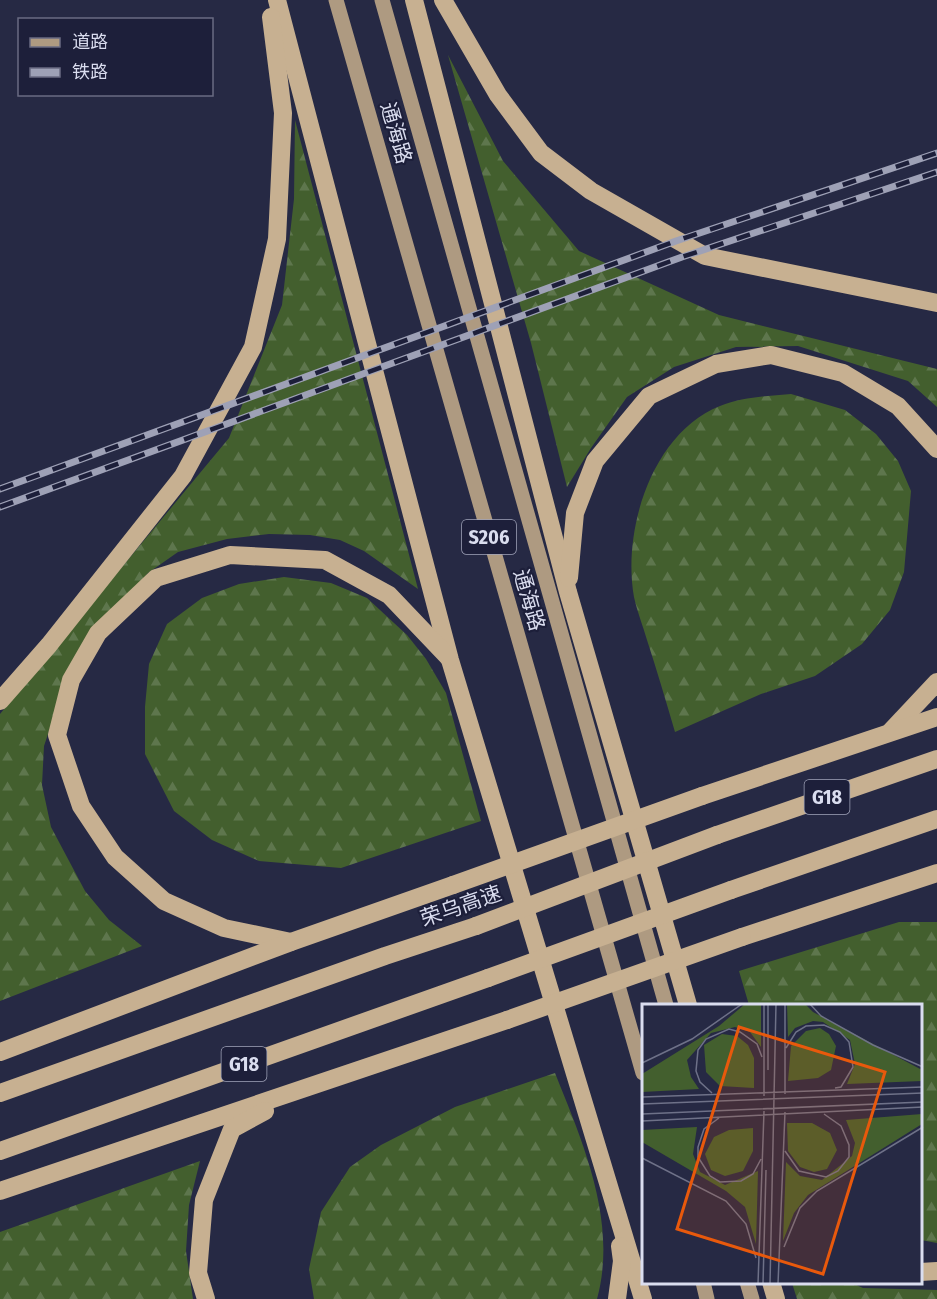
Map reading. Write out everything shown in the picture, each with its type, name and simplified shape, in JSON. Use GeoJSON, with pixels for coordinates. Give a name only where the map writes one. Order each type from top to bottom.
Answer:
{"type":"FeatureCollection","features":[{"type":"Feature","properties":{"kind":"highway"},"geometry":{"type":"LineString","coordinates":[[0,701],[49,645],[183,476],[253,347],[277,239],[283,113],[269,0]]}},
{"type":"Feature","properties":{"kind":"highway"},"geometry":{"type":"LineString","coordinates":[[277,0],[450,660],[643,1299]]}},
{"type":"Feature","properties":{"kind":"highway"},"geometry":{"type":"LineString","coordinates":[[414,0],[568,592],[688,1004]]}},
{"type":"Feature","properties":{"kind":"highway"},"geometry":{"type":"LineString","coordinates":[[443,0],[498,95],[541,153],[591,191],[705,256],[937,303]]}},
{"type":"Feature","properties":{"kind":"highway"},"geometry":{"type":"LineString","coordinates":[[568,592],[575,513],[595,461],[649,396],[716,364],[771,356],[843,373],[898,406],[937,449]]}},
{"type":"Feature","properties":{"kind":"highway"},"geometry":{"type":"LineString","coordinates":[[291,942],[224,928],[164,900],[115,857],[81,806],[57,735],[71,680],[76,671],[98,633],[156,578],[230,555],[325,560],[389,595],[450,660]]}},
{"type":"Feature","properties":{"kind":"highway"},"geometry":{"type":"LineString","coordinates":[[888,735],[937,682]]}},
{"type":"Feature","properties":{"kind":"highway"},"geometry":{"type":"LineString","coordinates":[[0,1052],[291,942],[702,796],[937,717]]}},
{"type":"Feature","properties":{"kind":"highway","name":"荣乌高速"},"geometry":{"type":"LineString","coordinates":[[0,1094],[385,956],[476,926],[717,836],[937,759]]}},
{"type":"Feature","properties":{"kind":"highway","name":"G18"},"geometry":{"type":"LineString","coordinates":[[0,1151],[731,890],[937,819]]}},
{"type":"Feature","properties":{"kind":"highway"},"geometry":{"type":"LineString","coordinates":[[0,1191],[507,1020],[742,937],[937,873]]}},
{"type":"Feature","properties":{"kind":"highway"},"geometry":{"type":"LineString","coordinates":[[206,1299],[198,1273],[204,1200],[232,1129],[309,1087]]}},
{"type":"Feature","properties":{"kind":"highway"},"geometry":{"type":"LineString","coordinates":[[617,1299],[622,1261],[618,1214]]}},
{"type":"Feature","properties":{"kind":"highway"},"geometry":{"type":"LineString","coordinates":[[922,1272],[937,1271]]}},
{"type":"Feature","properties":{"kind":"highway"},"geometry":{"type":"LineString","coordinates":[[772,1284],[776,1299]]}},
{"type":"Feature","properties":{"kind":"main road","name":"通海路"},"geometry":{"type":"LineString","coordinates":[[336,0],[642,1070]]}},
{"type":"Feature","properties":{"kind":"main road","name":"通海路"},"geometry":{"type":"LineString","coordinates":[[382,0],[666,1004]]}},
{"type":"Feature","properties":{"kind":"main road"},"geometry":{"type":"LineString","coordinates":[[703,1284],[707,1299]]}},
{"type":"Feature","properties":{"kind":"main road"},"geometry":{"type":"LineString","coordinates":[[748,1284],[752,1299]]}},
{"type":"Feature","properties":{"kind":"green space"},"geometry":{"type":"Polygon","coordinates":[[[448,55],[503,161],[579,251],[719,315],[937,369],[937,407],[908,381],[798,346],[736,347],[674,367],[627,397],[567,487],[531,343],[448,55]]]}},
{"type":"Feature","properties":{"kind":"green space"},"geometry":{"type":"Polygon","coordinates":[[[295,120],[418,589],[364,551],[340,540],[310,535],[269,534],[227,539],[178,552],[148,573],[72,662],[44,746],[42,785],[51,827],[85,891],[109,920],[142,946],[0,1001],[0,714],[229,438],[282,305],[294,199],[295,120]]]}},
{"type":"Feature","properties":{"kind":"green space"},"geometry":{"type":"Polygon","coordinates":[[[791,394],[845,410],[876,434],[898,461],[911,491],[904,572],[890,610],[862,644],[815,676],[761,694],[675,732],[638,613],[631,571],[638,514],[647,486],[660,461],[676,438],[696,419],[720,406],[737,401],[791,394]]]}},
{"type":"Feature","properties":{"kind":"green space"},"geometry":{"type":"Polygon","coordinates":[[[284,577],[331,583],[367,598],[407,635],[426,659],[446,693],[481,821],[341,868],[259,861],[212,840],[174,811],[145,754],[145,707],[149,664],[167,624],[202,598],[239,584],[284,577]]]}},
{"type":"Feature","properties":{"kind":"green space"},"geometry":{"type":"Polygon","coordinates":[[[899,922],[937,922],[937,1243],[922,1240],[922,1004],[749,1004],[739,971],[899,922]]]}},
{"type":"Feature","properties":{"kind":"green space"},"geometry":{"type":"Polygon","coordinates":[[[555,1073],[586,1155],[600,1212],[603,1241],[602,1270],[597,1299],[314,1299],[309,1269],[321,1212],[350,1167],[381,1145],[455,1107],[555,1073]]]}},
{"type":"Feature","properties":{"kind":"green space"},"geometry":{"type":"Polygon","coordinates":[[[200,1161],[189,1205],[186,1251],[193,1299],[0,1299],[0,1232],[200,1161]]]}},
{"type":"Feature","properties":{"kind":"green space"},"geometry":{"type":"Polygon","coordinates":[[[792,1284],[854,1284],[863,1288],[937,1290],[937,1299],[797,1299],[792,1284]]]}},
{"type":"Feature","properties":{"kind":"railway"},"geometry":{"type":"LineString","coordinates":[[0,489],[676,241],[937,153]]}},
{"type":"Feature","properties":{"kind":"railway"},"geometry":{"type":"LineString","coordinates":[[0,507],[682,257],[937,172]]}}]}
